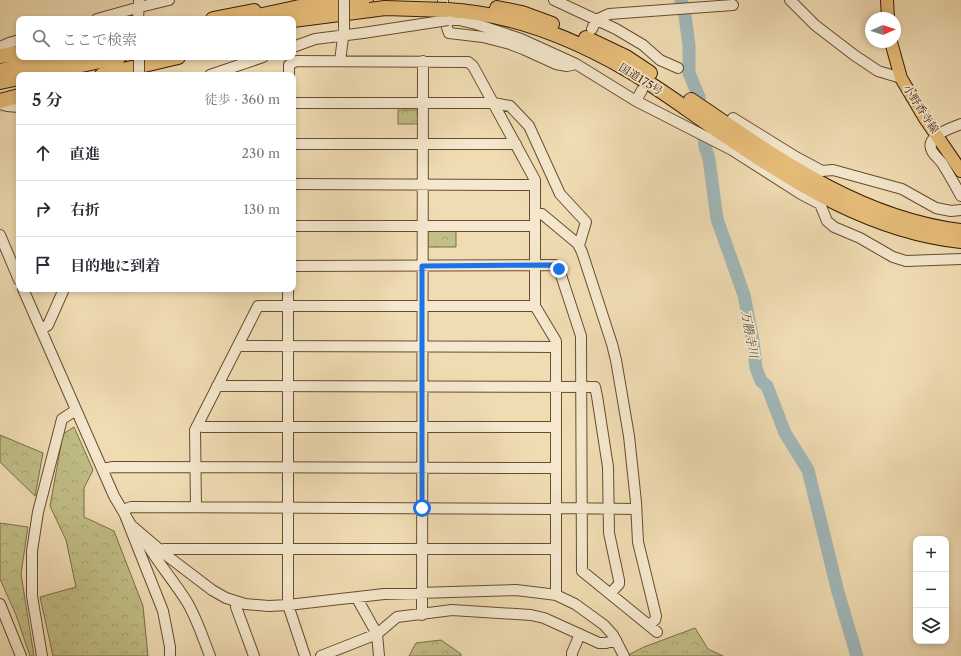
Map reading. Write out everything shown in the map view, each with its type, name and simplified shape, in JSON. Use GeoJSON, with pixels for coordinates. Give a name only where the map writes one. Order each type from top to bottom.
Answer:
{"type":"FeatureCollection","features":[{"type":"Feature","properties":{"kind":"highway"},"geometry":{"type":"LineString","coordinates":[[228,16],[302,1],[338,1]]}},
{"type":"Feature","properties":{"kind":"highway","name":"国道175号"},"geometry":{"type":"LineString","coordinates":[[258,16],[309,5],[338,1],[385,8],[487,5],[522,13],[562,28],[626,57],[756,156],[885,224],[961,241]]}},
{"type":"Feature","properties":{"kind":"highway","name":"国道175号"},"geometry":{"type":"LineString","coordinates":[[296,20],[355,11],[368,5]]}},
{"type":"Feature","properties":{"kind":"highway"},"geometry":{"type":"LineString","coordinates":[[296,28],[355,11]]}},
{"type":"Feature","properties":{"kind":"highway"},"geometry":{"type":"LineString","coordinates":[[0,56],[16,53]]}},
{"type":"Feature","properties":{"kind":"highway"},"geometry":{"type":"LineString","coordinates":[[0,71],[52,60]]}},
{"type":"Feature","properties":{"kind":"highway"},"geometry":{"type":"LineString","coordinates":[[49,72],[106,60]]}},
{"type":"Feature","properties":{"kind":"highway"},"geometry":{"type":"LineString","coordinates":[[115,72],[165,60]]}},
{"type":"Feature","properties":{"kind":"highway"},"geometry":{"type":"LineString","coordinates":[[0,82],[16,79]]}},
{"type":"Feature","properties":{"kind":"highway"},"geometry":{"type":"LineString","coordinates":[[0,102],[16,97]]}},
{"type":"Feature","properties":{"kind":"highway","name":"国道175号"},"geometry":{"type":"LineString","coordinates":[[830,195],[858,202],[923,224],[961,231]]}},
{"type":"Feature","properties":{"kind":"main road"},"geometry":{"type":"LineString","coordinates":[[887,0],[888,12]]}},
{"type":"Feature","properties":{"kind":"main road","name":"小野香寺線"},"geometry":{"type":"LineString","coordinates":[[893,48],[901,78],[924,117],[961,171]]}},
{"type":"Feature","properties":{"kind":"street"},"geometry":{"type":"LineString","coordinates":[[111,16],[139,10],[169,0]]}},
{"type":"Feature","properties":{"kind":"street"},"geometry":{"type":"LineString","coordinates":[[554,0],[594,25],[616,29],[643,45],[658,63],[678,68]]}},
{"type":"Feature","properties":{"kind":"street"},"geometry":{"type":"LineString","coordinates":[[790,0],[815,25],[860,59],[878,71],[901,78]]}},
{"type":"Feature","properties":{"kind":"street"},"geometry":{"type":"LineString","coordinates":[[338,1],[344,32],[340,61]]}},
{"type":"Feature","properties":{"kind":"street"},"geometry":{"type":"LineString","coordinates":[[594,25],[609,14],[733,5]]}},
{"type":"Feature","properties":{"kind":"street"},"geometry":{"type":"LineString","coordinates":[[296,46],[344,32],[363,33],[444,6]]}},
{"type":"Feature","properties":{"kind":"street"},"geometry":{"type":"LineString","coordinates":[[444,6],[459,20],[476,24],[578,59],[636,101],[732,150],[801,194],[820,204],[827,221],[834,227],[860,238],[893,257],[906,261],[961,260]]}},
{"type":"Feature","properties":{"kind":"street"},"geometry":{"type":"LineString","coordinates":[[444,6],[443,16],[449,34],[483,37],[523,48],[556,64],[567,66],[578,59]]}},
{"type":"Feature","properties":{"kind":"street"},"geometry":{"type":"LineString","coordinates":[[0,47],[9,42],[16,41]]}},
{"type":"Feature","properties":{"kind":"street"},"geometry":{"type":"LineString","coordinates":[[138,60],[139,72]]}},
{"type":"Feature","properties":{"kind":"street"},"geometry":{"type":"LineString","coordinates":[[219,72],[254,60]]}},
{"type":"Feature","properties":{"kind":"street"},"geometry":{"type":"LineString","coordinates":[[289,72],[289,65],[296,61],[468,62],[473,66],[535,180],[535,306],[556,341],[556,595]]}},
{"type":"Feature","properties":{"kind":"street"},"geometry":{"type":"LineString","coordinates":[[422,614],[423,61]]}},
{"type":"Feature","properties":{"kind":"street"},"geometry":{"type":"LineString","coordinates":[[636,101],[642,90]]}},
{"type":"Feature","properties":{"kind":"street"},"geometry":{"type":"LineString","coordinates":[[0,102],[7,106],[16,106]]}},
{"type":"Feature","properties":{"kind":"street"},"geometry":{"type":"LineString","coordinates":[[296,103],[494,103],[510,106],[529,126],[560,194],[586,222],[578,244]]}},
{"type":"Feature","properties":{"kind":"street"},"geometry":{"type":"LineString","coordinates":[[733,118],[796,157],[822,171],[833,170],[902,189],[936,208],[950,211],[961,210]]}},
{"type":"Feature","properties":{"kind":"street"},"geometry":{"type":"LineString","coordinates":[[961,124],[937,134],[932,142],[931,150],[941,161],[961,196]]}},
{"type":"Feature","properties":{"kind":"street"},"geometry":{"type":"LineString","coordinates":[[296,144],[516,144]]}},
{"type":"Feature","properties":{"kind":"street"},"geometry":{"type":"LineString","coordinates":[[296,184],[535,185]]}},
{"type":"Feature","properties":{"kind":"street"},"geometry":{"type":"LineString","coordinates":[[535,212],[542,214],[578,244],[582,252],[614,350],[629,436],[638,542],[656,616],[655,620],[649,625]]}},
{"type":"Feature","properties":{"kind":"street"},"geometry":{"type":"LineString","coordinates":[[296,226],[535,226]]}},
{"type":"Feature","properties":{"kind":"street"},"geometry":{"type":"LineString","coordinates":[[0,235],[16,273]]}},
{"type":"Feature","properties":{"kind":"street"},"geometry":{"type":"LineString","coordinates":[[296,266],[555,265],[559,269],[581,336],[582,571],[657,632]]}},
{"type":"Feature","properties":{"kind":"street"},"geometry":{"type":"LineString","coordinates":[[24,292],[114,496],[131,525],[160,550],[212,590],[237,602],[261,605],[288,604],[384,594],[516,590],[556,595],[575,604],[598,620],[613,635],[624,656]]}},
{"type":"Feature","properties":{"kind":"street"},"geometry":{"type":"LineString","coordinates":[[41,330],[48,325],[63,292]]}},
{"type":"Feature","properties":{"kind":"street"},"geometry":{"type":"LineString","coordinates":[[288,292],[288,604],[305,656]]}},
{"type":"Feature","properties":{"kind":"street"},"geometry":{"type":"LineString","coordinates":[[196,507],[194,467],[195,430],[258,306],[535,306]]}},
{"type":"Feature","properties":{"kind":"street"},"geometry":{"type":"LineString","coordinates":[[238,346],[556,347]]}},
{"type":"Feature","properties":{"kind":"street"},"geometry":{"type":"LineString","coordinates":[[217,386],[595,387],[608,467],[609,533],[620,580],[619,584],[610,594]]}},
{"type":"Feature","properties":{"kind":"street"},"geometry":{"type":"LineString","coordinates":[[42,656],[32,596],[32,551],[38,512],[62,418],[76,410]]}},
{"type":"Feature","properties":{"kind":"street"},"geometry":{"type":"LineString","coordinates":[[198,425],[203,427],[556,427]]}},
{"type":"Feature","properties":{"kind":"street"},"geometry":{"type":"LineString","coordinates":[[102,468],[556,468]]}},
{"type":"Feature","properties":{"kind":"street"},"geometry":{"type":"LineString","coordinates":[[123,510],[131,507],[636,509]]}},
{"type":"Feature","properties":{"kind":"street"},"geometry":{"type":"LineString","coordinates":[[123,510],[163,611],[170,647],[170,656]]}},
{"type":"Feature","properties":{"kind":"street"},"geometry":{"type":"LineString","coordinates":[[141,534],[157,562],[187,602],[210,656]]}},
{"type":"Feature","properties":{"kind":"street"},"geometry":{"type":"LineString","coordinates":[[160,550],[288,548],[556,549]]}},
{"type":"Feature","properties":{"kind":"street"},"geometry":{"type":"LineString","coordinates":[[358,597],[359,602],[377,634],[379,656]]}},
{"type":"Feature","properties":{"kind":"street"},"geometry":{"type":"LineString","coordinates":[[237,602],[236,607],[254,656]]}},
{"type":"Feature","properties":{"kind":"street"},"geometry":{"type":"LineString","coordinates":[[0,604],[21,656]]}},
{"type":"Feature","properties":{"kind":"street"},"geometry":{"type":"LineString","coordinates":[[321,656],[377,634],[398,617],[452,610],[531,615],[544,618],[599,643],[606,643],[616,640]]}},
{"type":"Feature","properties":{"kind":"street"},"geometry":{"type":"LineString","coordinates":[[572,656],[580,634]]}},
{"type":"Feature","properties":{"kind":"green space"},"geometry":{"type":"Polygon","coordinates":[[[398,110],[417,110],[418,124],[398,124],[398,110]]]}},
{"type":"Feature","properties":{"kind":"green space"},"geometry":{"type":"Polygon","coordinates":[[[425,230],[456,230],[456,247],[425,247],[425,230]]]}},
{"type":"Feature","properties":{"kind":"green space"},"geometry":{"type":"Polygon","coordinates":[[[74,427],[93,470],[84,488],[84,517],[114,531],[143,606],[148,656],[53,656],[40,597],[76,587],[66,540],[50,506],[63,434],[74,427]]]}},
{"type":"Feature","properties":{"kind":"green space"},"geometry":{"type":"Polygon","coordinates":[[[0,435],[43,453],[35,496],[0,462],[0,435]]]}},
{"type":"Feature","properties":{"kind":"green space"},"geometry":{"type":"Polygon","coordinates":[[[0,523],[28,527],[21,574],[34,656],[30,656],[16,615],[0,579],[0,523]]]}},
{"type":"Feature","properties":{"kind":"green space"},"geometry":{"type":"Polygon","coordinates":[[[695,628],[708,649],[723,656],[626,656],[644,647],[695,628]]]}},
{"type":"Feature","properties":{"kind":"green space"},"geometry":{"type":"Polygon","coordinates":[[[441,640],[461,654],[461,656],[409,656],[416,643],[441,640]]]}},
{"type":"Feature","properties":{"kind":"waterway","name":"万勝寺川"},"geometry":{"type":"LineString","coordinates":[[681,0],[689,45],[689,73],[699,97],[705,147],[709,159],[717,219],[744,295],[753,341],[756,368],[761,381],[767,386],[785,433],[808,470],[838,592],[857,656]]}},
{"type":"Feature","properties":{"kind":"route"},"geometry":{"type":"LineString","coordinates":[[422,508],[422,266],[555,265],[559,269]]}}]}
